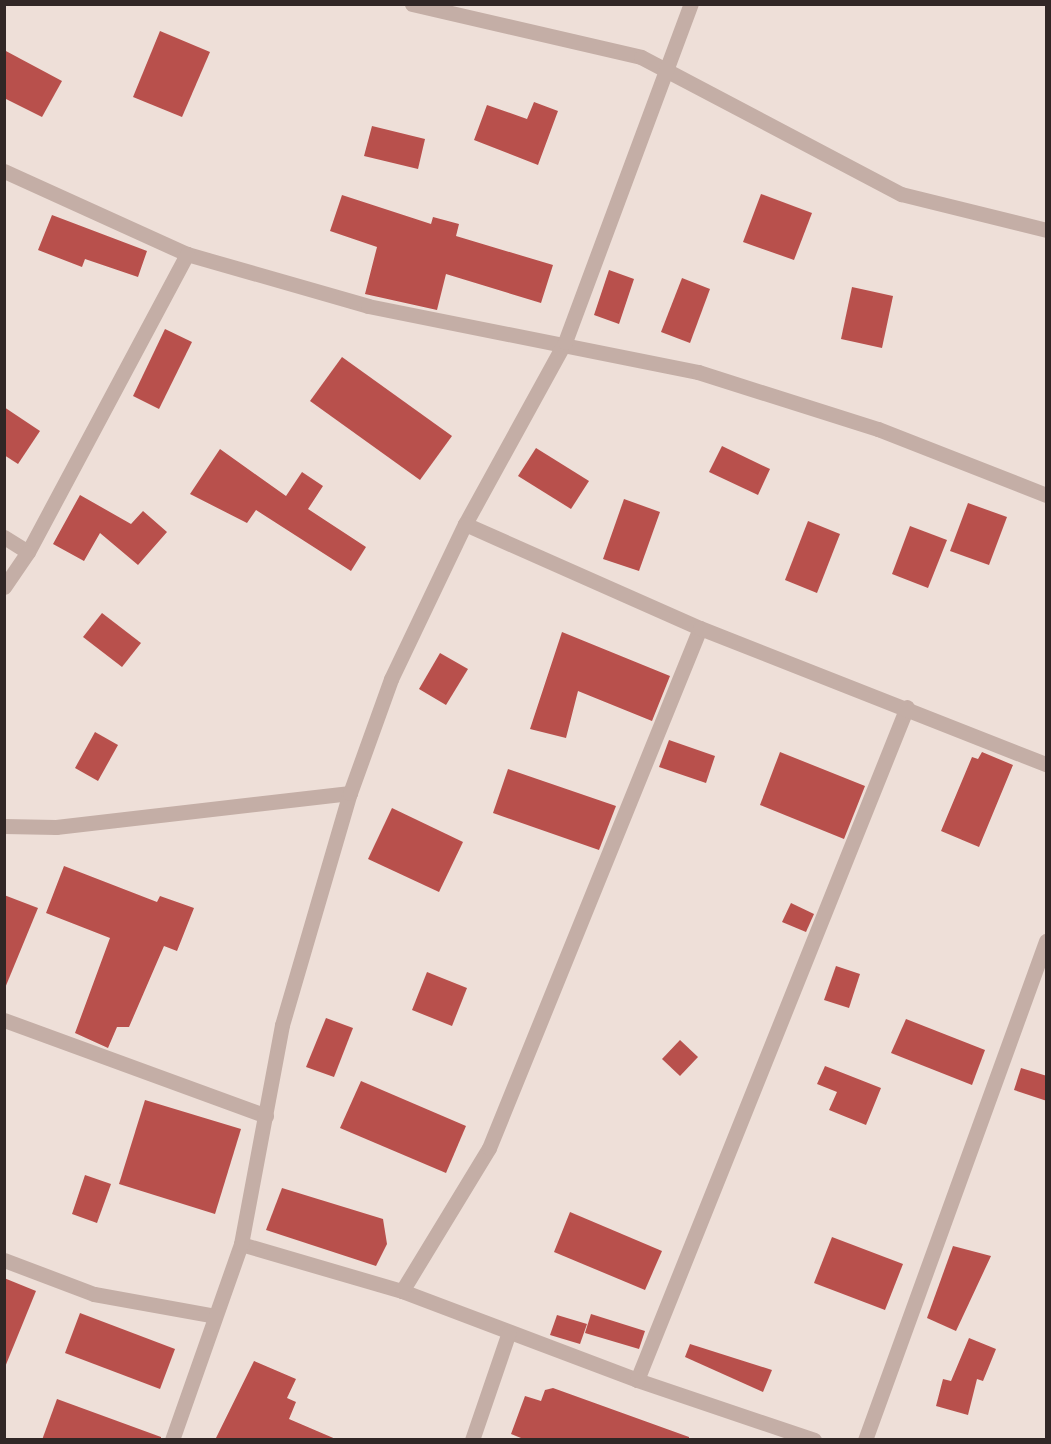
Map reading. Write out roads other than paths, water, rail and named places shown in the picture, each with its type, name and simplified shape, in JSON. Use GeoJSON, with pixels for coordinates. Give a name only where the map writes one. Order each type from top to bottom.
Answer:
{"type":"FeatureCollection","features":[{"type":"Feature","properties":{"kind":"street"},"geometry":{"type":"LineString","coordinates":[[411,4],[641,57],[901,194],[1047,230]]}},
{"type":"Feature","properties":{"kind":"street"},"geometry":{"type":"LineString","coordinates":[[172,1440],[241,1244],[300,954],[350,793],[391,679],[465,524],[565,342],[669,71],[691,4]]}},
{"type":"Feature","properties":{"kind":"street"},"geometry":{"type":"LineString","coordinates":[[4,171],[187,254],[368,306],[565,342],[698,372],[878,429],[1047,495]]}},
{"type":"Feature","properties":{"kind":"street"},"geometry":{"type":"LineString","coordinates":[[4,587],[28,552],[187,254]]}},
{"type":"Feature","properties":{"kind":"street"},"geometry":{"type":"LineString","coordinates":[[465,524],[700,628],[907,707],[1047,764]]}},
{"type":"Feature","properties":{"kind":"street"},"geometry":{"type":"LineString","coordinates":[[4,537],[28,552]]}},
{"type":"Feature","properties":{"kind":"street"},"geometry":{"type":"LineString","coordinates":[[402,1291],[489,1148],[700,628]]}},
{"type":"Feature","properties":{"kind":"street"},"geometry":{"type":"LineString","coordinates":[[637,1380],[907,707]]}},
{"type":"Feature","properties":{"kind":"street"},"geometry":{"type":"LineString","coordinates":[[4,825],[56,827],[350,793]]}},
{"type":"Feature","properties":{"kind":"street"},"geometry":{"type":"LineString","coordinates":[[866,1440],[1047,941]]}},
{"type":"Feature","properties":{"kind":"street"},"geometry":{"type":"LineString","coordinates":[[4,1020],[266,1116]]}},
{"type":"Feature","properties":{"kind":"street"},"geometry":{"type":"LineString","coordinates":[[241,1244],[402,1291],[637,1380],[814,1440]]}},
{"type":"Feature","properties":{"kind":"street"},"geometry":{"type":"LineString","coordinates":[[4,1260],[94,1294],[215,1316]]}},
{"type":"Feature","properties":{"kind":"street"},"geometry":{"type":"LineString","coordinates":[[472,1440],[509,1332]]}}]}
